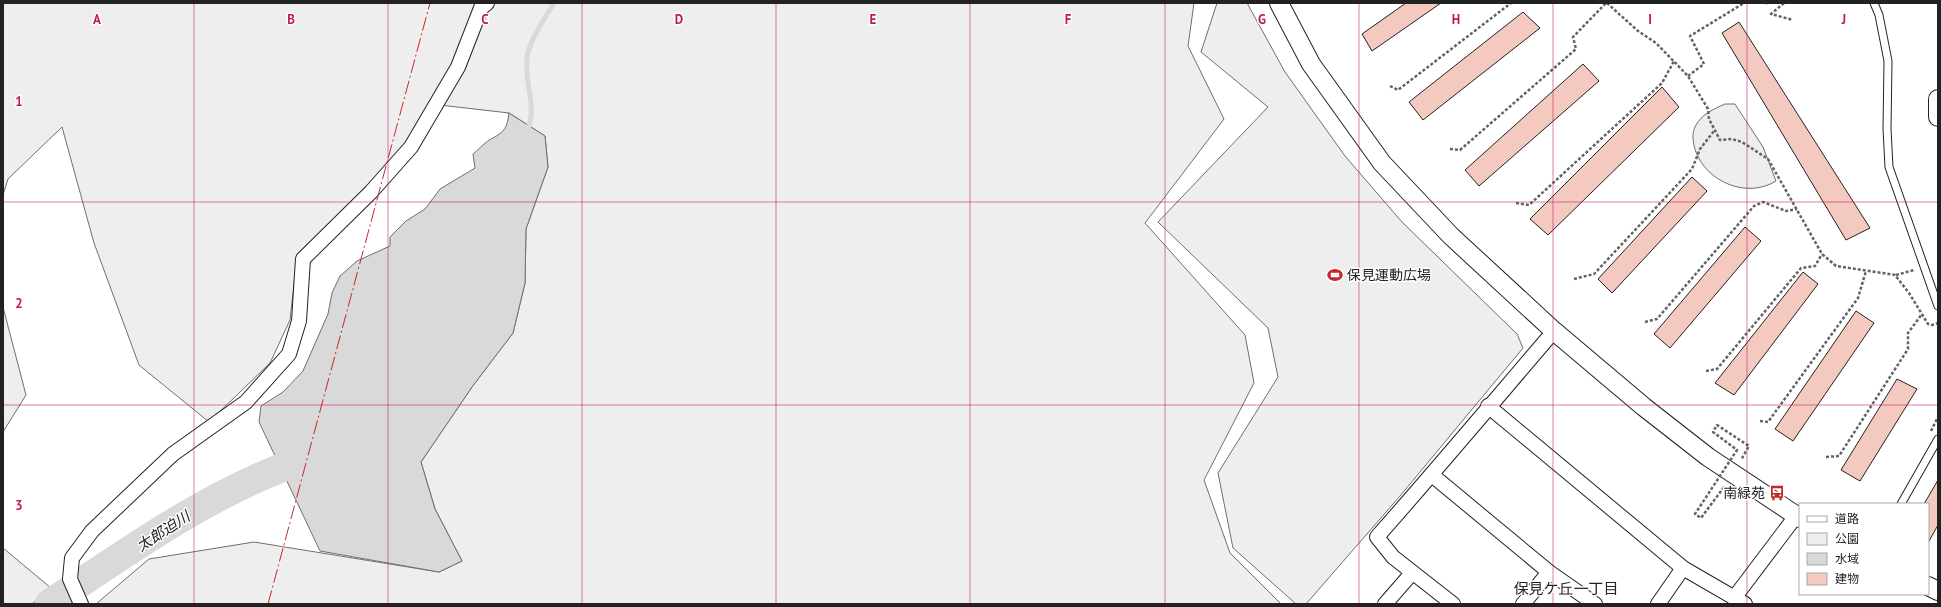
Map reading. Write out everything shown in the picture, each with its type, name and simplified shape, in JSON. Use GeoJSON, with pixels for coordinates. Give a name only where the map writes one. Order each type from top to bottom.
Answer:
{"type":"FeatureCollection","features":[{"type":"Feature","properties":{"kind":"street"},"geometry":{"type":"LineString","coordinates":[[81,604],[70,579],[72,558],[92,531],[173,454],[246,402],[289,354],[298,321],[303,259],[371,192],[411,147],[458,67],[481,8],[487,3]]}},
{"type":"Feature","properties":{"kind":"street"},"geometry":{"type":"LineString","coordinates":[[1279,3],[1311,64],[1382,163],[1451,236],[1554,331],[1644,407],[1708,457],[1798,517],[1739,601],[1683,568],[1488,406]]}},
{"type":"Feature","properties":{"kind":"street"},"geometry":{"type":"LineString","coordinates":[[1938,99],[1938,117]]}},
{"type":"Feature","properties":{"kind":"street"},"geometry":{"type":"LineString","coordinates":[[1453,604],[1412,573],[1393,556],[1377,537],[1432,475],[1488,406],[1554,331]]}},
{"type":"Feature","properties":{"kind":"street"},"geometry":{"type":"LineString","coordinates":[[1432,475],[1549,572],[1595,604]]}},
{"type":"Feature","properties":{"kind":"street"},"geometry":{"type":"LineString","coordinates":[[1658,604],[1683,568]]}},
{"type":"Feature","properties":{"kind":"street"},"geometry":{"type":"LineString","coordinates":[[1523,604],[1549,572]]}},
{"type":"Feature","properties":{"kind":"street"},"geometry":{"type":"LineString","coordinates":[[1385,604],[1412,573]]}},
{"type":"Feature","properties":{"kind":"street"},"geometry":{"type":"LineString","coordinates":[[1929,586],[1938,591]]}},
{"type":"Feature","properties":{"kind":"lane"},"geometry":{"type":"LineString","coordinates":[[1874,3],[1879,15],[1888,61],[1887,129],[1889,167],[1938,306]]}},
{"type":"Feature","properties":{"kind":"lane"},"geometry":{"type":"LineString","coordinates":[[1902,503],[1938,439]]}},
{"type":"Feature","properties":{"kind":"path"},"geometry":{"type":"LineString","coordinates":[[1390,86],[1398,90],[1511,3]]}},
{"type":"Feature","properties":{"kind":"path"},"geometry":{"type":"LineString","coordinates":[[1450,149],[1460,150],[1576,49],[1573,37],[1606,3],[1638,32],[1656,43],[1688,76],[1708,108],[1709,119],[1720,140],[1732,139],[1742,142],[1768,159],[1822,254],[1836,266],[1895,275],[1920,269]]}},
{"type":"Feature","properties":{"kind":"path"},"geometry":{"type":"LineString","coordinates":[[1688,76],[1704,64],[1690,36],[1744,3]]}},
{"type":"Feature","properties":{"kind":"path"},"geometry":{"type":"LineString","coordinates":[[1784,3],[1771,14],[1793,20]]}},
{"type":"Feature","properties":{"kind":"path"},"geometry":{"type":"LineString","coordinates":[[1516,203],[1529,205],[1662,82],[1674,61]]}},
{"type":"Feature","properties":{"kind":"path"},"geometry":{"type":"LineString","coordinates":[[1574,278],[1594,274],[1692,169],[1700,148],[1714,131]]}},
{"type":"Feature","properties":{"kind":"path"},"geometry":{"type":"LineString","coordinates":[[1645,322],[1657,319],[1754,206],[1763,202],[1786,211],[1797,209]]}},
{"type":"Feature","properties":{"kind":"path"},"geometry":{"type":"LineString","coordinates":[[1706,371],[1717,369],[1800,268],[1814,266],[1822,254]]}},
{"type":"Feature","properties":{"kind":"path"},"geometry":{"type":"LineString","coordinates":[[1760,420],[1768,422],[1858,298],[1866,271]]}},
{"type":"Feature","properties":{"kind":"path"},"geometry":{"type":"LineString","coordinates":[[1895,275],[1902,282],[1928,324],[1938,324]]}},
{"type":"Feature","properties":{"kind":"path"},"geometry":{"type":"LineString","coordinates":[[1826,457],[1839,456],[1908,349],[1908,334],[1922,314]]}},
{"type":"Feature","properties":{"kind":"path"},"geometry":{"type":"LineString","coordinates":[[1724,487],[1701,518],[1695,514],[1738,450],[1713,432],[1718,425],[1749,446],[1741,460]]}},
{"type":"Feature","properties":{"kind":"green space"},"geometry":{"type":"Polygon","coordinates":[[[3,3],[1194,3],[1188,46],[1224,119],[1145,223],[1245,335],[1254,383],[1204,480],[1230,553],[1281,604],[96,604],[149,559],[254,542],[439,572],[462,561],[435,509],[421,462],[472,387],[513,333],[525,283],[526,229],[548,167],[545,136],[509,113],[431,104],[410,147],[297,257],[290,320],[270,363],[209,422],[139,365],[94,243],[62,127],[8,179],[3,195],[3,3]]]}},
{"type":"Feature","properties":{"kind":"green space","name":"保見運動広場"},"geometry":{"type":"Polygon","coordinates":[[[1217,3],[1247,3],[1285,72],[1345,156],[1402,222],[1517,334],[1523,348],[1400,496],[1306,604],[1296,604],[1233,548],[1218,473],[1278,377],[1268,328],[1158,222],[1268,107],[1201,52],[1217,3]]]}},
{"type":"Feature","properties":{"kind":"green space"},"geometry":{"type":"Polygon","coordinates":[[[1725,104],[1735,104],[1763,147],[1776,181],[1765,186],[1741,188],[1718,179],[1701,163],[1694,146],[1694,128],[1705,115],[1725,104]]]}},
{"type":"Feature","properties":{"kind":"green space"},"geometry":{"type":"Polygon","coordinates":[[[3,307],[26,395],[3,432],[3,307]]]}},
{"type":"Feature","properties":{"kind":"green space"},"geometry":{"type":"Polygon","coordinates":[[[3,548],[51,588],[32,604],[3,604],[3,548]]]}},
{"type":"Feature","properties":{"kind":"water"},"geometry":{"type":"Polygon","coordinates":[[[509,113],[545,136],[548,167],[526,229],[525,283],[513,333],[472,387],[421,462],[435,509],[462,561],[439,572],[320,551],[259,422],[261,406],[283,392],[303,371],[328,314],[332,293],[340,276],[357,261],[390,246],[390,237],[406,221],[425,209],[440,189],[475,168],[473,154],[503,131],[506,126],[509,113]]]}},
{"type":"Feature","properties":{"kind":"building"},"geometry":{"type":"Polygon","coordinates":[[[1406,3],[1441,3],[1372,51],[1362,34],[1406,3]]]}},
{"type":"Feature","properties":{"kind":"building"},"geometry":{"type":"Polygon","coordinates":[[[1523,12],[1540,28],[1423,120],[1409,102],[1523,12]]]}},
{"type":"Feature","properties":{"kind":"building"},"geometry":{"type":"Polygon","coordinates":[[[1739,22],[1870,228],[1846,240],[1722,33],[1739,22]]]}},
{"type":"Feature","properties":{"kind":"building"},"geometry":{"type":"Polygon","coordinates":[[[1583,64],[1599,81],[1479,186],[1465,170],[1583,64]]]}},
{"type":"Feature","properties":{"kind":"building"},"geometry":{"type":"Polygon","coordinates":[[[1662,87],[1679,107],[1548,235],[1530,219],[1662,87]]]}},
{"type":"Feature","properties":{"kind":"building"},"geometry":{"type":"Polygon","coordinates":[[[1692,177],[1707,191],[1612,293],[1598,279],[1692,177]]]}},
{"type":"Feature","properties":{"kind":"building"},"geometry":{"type":"Polygon","coordinates":[[[1745,227],[1761,241],[1670,348],[1654,334],[1745,227]]]}},
{"type":"Feature","properties":{"kind":"building"},"geometry":{"type":"Polygon","coordinates":[[[1803,272],[1818,284],[1734,395],[1715,383],[1803,272]]]}},
{"type":"Feature","properties":{"kind":"building"},"geometry":{"type":"Polygon","coordinates":[[[1856,311],[1874,323],[1793,441],[1775,429],[1856,311]]]}},
{"type":"Feature","properties":{"kind":"building"},"geometry":{"type":"Polygon","coordinates":[[[1897,379],[1917,389],[1860,481],[1841,470],[1897,379]]]}},
{"type":"Feature","properties":{"kind":"building"},"geometry":{"type":"Polygon","coordinates":[[[1938,480],[1938,525],[1929,541],[1929,503],[1925,503],[1938,480]]]}},
{"type":"Feature","properties":{"kind":"waterway"},"geometry":{"type":"LineString","coordinates":[[527,132],[531,114],[527,77],[528,52],[530,45],[554,3]]}},
{"type":"Feature","properties":{"kind":"waterway","name":"太郎迫川"},"geometry":{"type":"LineString","coordinates":[[49,604],[133,548],[191,512],[250,481],[281,468]]}},
{"type":"Feature","properties":{"kind":"power"},"geometry":{"type":"LineString","coordinates":[[268,604],[430,3]]}},
{"type":"Feature","properties":{"kind":"place","name":"保見運動広場"},"geometry":{"type":"Point","coordinates":[1335,275]}},
{"type":"Feature","properties":{"kind":"place","name":"南緑苑"},"geometry":{"type":"Point","coordinates":[1777,493]}},
{"type":"Feature","properties":{"kind":"district","name":"保見ケ丘一丁目"},"geometry":{"type":"Point","coordinates":[1566,588]}}]}
